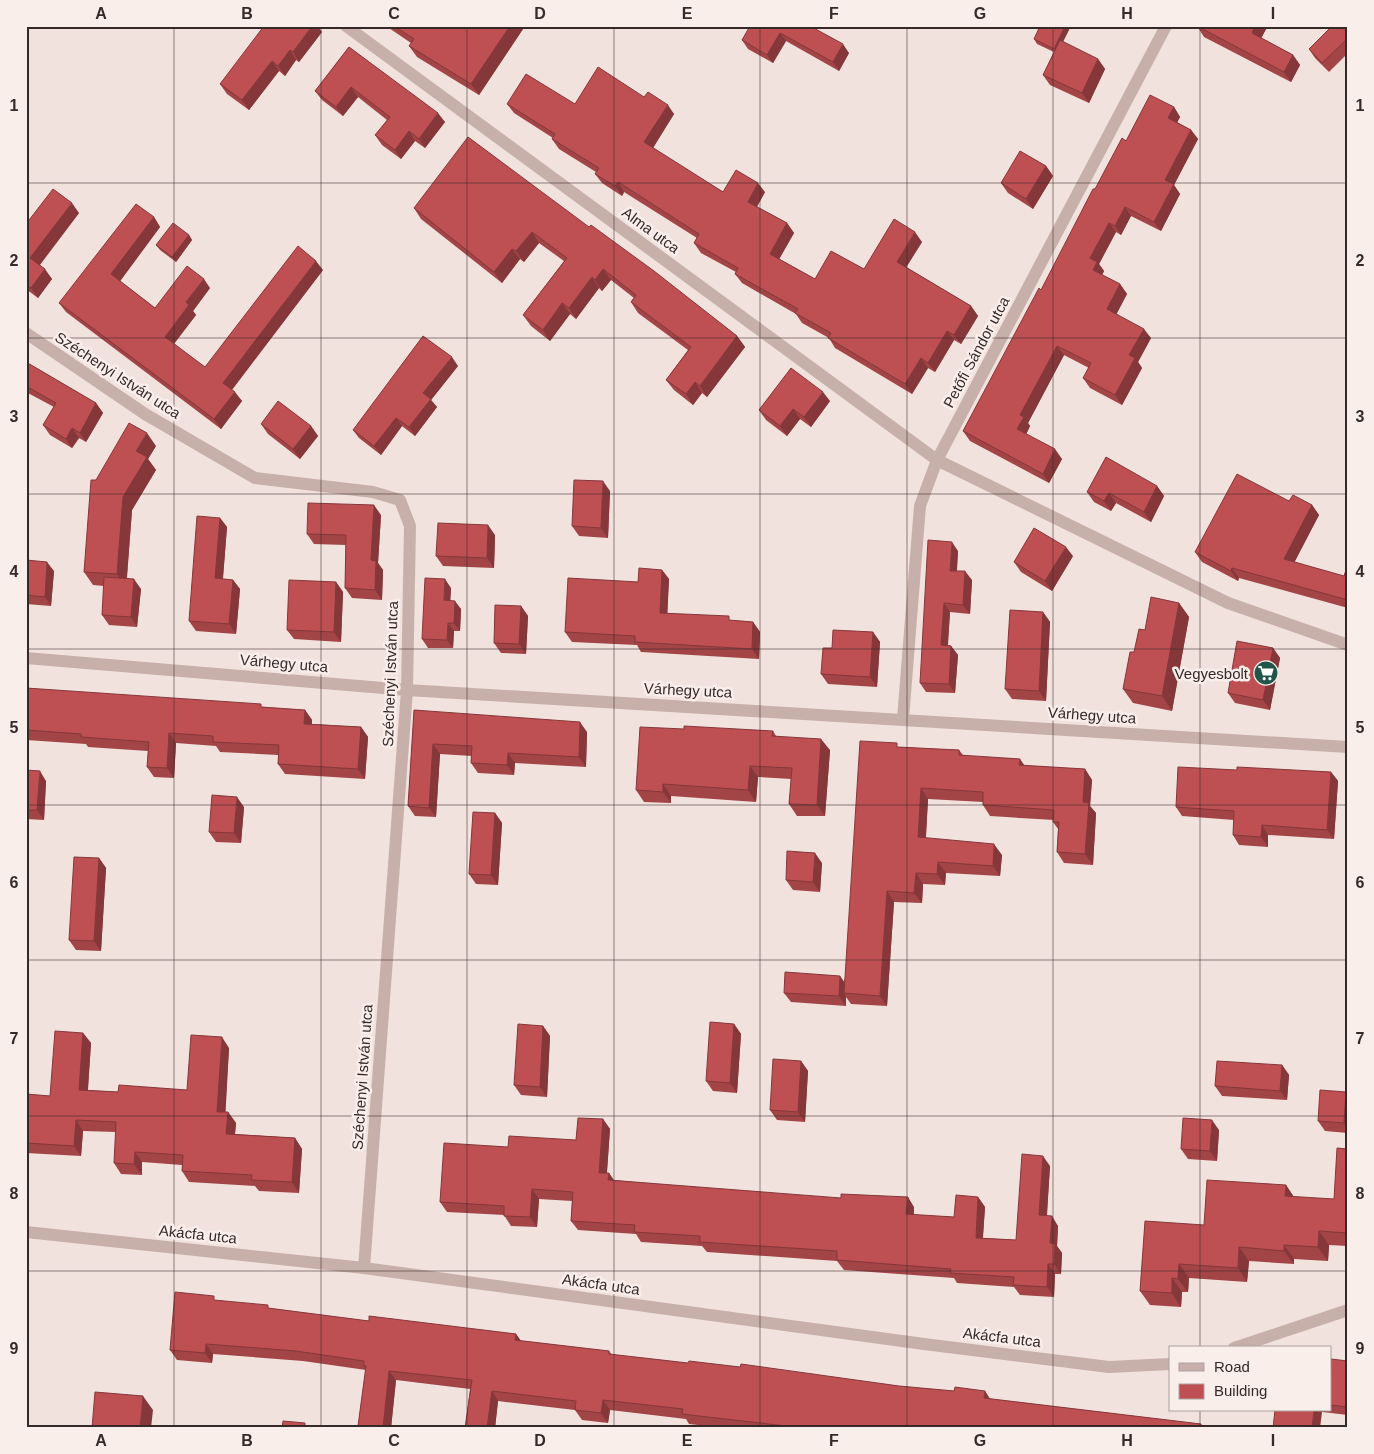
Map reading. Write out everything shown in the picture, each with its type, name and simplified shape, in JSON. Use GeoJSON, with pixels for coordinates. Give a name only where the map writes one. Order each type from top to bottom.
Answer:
{"type":"FeatureCollection","features":[{"type":"Feature","properties":{"kind":"street","name":"Alma utca"},"geometry":{"type":"LineString","coordinates":[[346,26],[937,460]]}},
{"type":"Feature","properties":{"kind":"street","name":"Petőfi Sándor utca"},"geometry":{"type":"LineString","coordinates":[[903,719],[920,506],[937,460],[1166,26]]}},
{"type":"Feature","properties":{"kind":"street","name":"Széchenyi István utca"},"geometry":{"type":"LineString","coordinates":[[26,333],[145,414],[255,478],[372,492],[400,500],[410,526],[407,690],[364,1268]]}},
{"type":"Feature","properties":{"kind":"street"},"geometry":{"type":"LineString","coordinates":[[937,460],[1228,603],[1348,645]]}},
{"type":"Feature","properties":{"kind":"street","name":"Várhegy utca"},"geometry":{"type":"LineString","coordinates":[[26,658],[407,690],[1348,747]]}},
{"type":"Feature","properties":{"kind":"street","name":"Akácfa utca"},"geometry":{"type":"LineString","coordinates":[[26,1232],[364,1268],[924,1344],[1109,1367],[1169,1364]]}},
{"type":"Feature","properties":{"kind":"street"},"geometry":{"type":"LineString","coordinates":[[1240,1346],[1348,1310]]}},
{"type":"Feature","properties":{"kind":"building"},"geometry":{"type":"Polygon","coordinates":[[[264,26],[312,26],[293,52],[290,50],[278,66],[272,61],[242,100],[220,84],[264,26]]]}},
{"type":"Feature","properties":{"kind":"building"},"geometry":{"type":"Polygon","coordinates":[[[394,26],[510,26],[471,84],[409,46],[414,39],[394,26]]]}},
{"type":"Feature","properties":{"kind":"building"},"geometry":{"type":"Polygon","coordinates":[[[750,26],[810,26],[843,44],[833,62],[780,33],[767,55],[742,40],[750,26]]]}},
{"type":"Feature","properties":{"kind":"building"},"geometry":{"type":"Polygon","coordinates":[[[1040,26],[1065,26],[1054,49],[1034,39],[1040,26]]]}},
{"type":"Feature","properties":{"kind":"building"},"geometry":{"type":"Polygon","coordinates":[[[1197,26],[1255,26],[1252,33],[1293,55],[1284,72],[1197,26]]]}},
{"type":"Feature","properties":{"kind":"building"},"geometry":{"type":"Polygon","coordinates":[[[1332,26],[1348,26],[1348,40],[1322,63],[1309,49],[1332,26]]]}},
{"type":"Feature","properties":{"kind":"building"},"geometry":{"type":"Polygon","coordinates":[[[1060,40],[1098,59],[1082,93],[1043,75],[1060,40]]]}},
{"type":"Feature","properties":{"kind":"building"},"geometry":{"type":"Polygon","coordinates":[[[349,47],[438,113],[419,139],[409,131],[395,150],[375,135],[390,117],[351,87],[336,107],[315,91],[349,47]]]}},
{"type":"Feature","properties":{"kind":"building"},"geometry":{"type":"Polygon","coordinates":[[[598,67],[644,97],[648,92],[668,105],[644,142],[723,192],[736,170],[758,183],[748,202],[787,223],[770,254],[815,279],[831,251],[864,269],[894,219],[915,232],[897,262],[971,306],[954,335],[947,331],[928,363],[921,358],[905,384],[828,338],[831,333],[795,313],[798,309],[735,274],[738,268],[694,243],[699,234],[618,182],[615,186],[595,174],[599,168],[552,139],[555,134],[507,104],[526,74],[575,104],[598,67]]]}},
{"type":"Feature","properties":{"kind":"building"},"geometry":{"type":"Polygon","coordinates":[[[1150,95],[1174,107],[1168,118],[1191,130],[1165,180],[1174,184],[1154,222],[1125,207],[1115,226],[1109,223],[1090,258],[1097,262],[1093,270],[1120,284],[1107,309],[1144,329],[1129,355],[1135,358],[1115,395],[1083,378],[1091,363],[1057,346],[1020,415],[1024,417],[1017,429],[1055,449],[1043,474],[963,431],[1039,288],[1041,290],[1093,189],[1095,189],[1122,138],[1126,141],[1150,95]]]}},
{"type":"Feature","properties":{"kind":"building"},"geometry":{"type":"Polygon","coordinates":[[[468,137],[589,227],[591,225],[654,271],[737,336],[700,386],[695,382],[686,394],[666,380],[691,347],[631,302],[636,295],[603,269],[595,280],[592,277],[569,308],[562,303],[543,330],[523,315],[567,258],[532,232],[516,251],[512,249],[494,272],[414,208],[468,137]]]}},
{"type":"Feature","properties":{"kind":"building"},"geometry":{"type":"Polygon","coordinates":[[[1020,151],[1046,166],[1026,199],[1001,183],[1020,151]]]}},
{"type":"Feature","properties":{"kind":"building"},"geometry":{"type":"Polygon","coordinates":[[[53,189],[72,203],[30,258],[45,269],[31,288],[26,284],[26,224],[53,189]]]}},
{"type":"Feature","properties":{"kind":"building"},"geometry":{"type":"Polygon","coordinates":[[[136,204],[154,217],[111,274],[155,308],[187,266],[204,279],[186,302],[189,305],[165,337],[205,367],[298,246],[316,261],[223,383],[235,392],[214,419],[59,303],[136,204]]]}},
{"type":"Feature","properties":{"kind":"building"},"geometry":{"type":"Polygon","coordinates":[[[173,223],[189,235],[172,257],[156,245],[173,223]]]}},
{"type":"Feature","properties":{"kind":"building"},"geometry":{"type":"Polygon","coordinates":[[[423,336],[452,357],[423,393],[431,399],[409,427],[396,418],[374,446],[353,430],[423,336]]]}},
{"type":"Feature","properties":{"kind":"building"},"geometry":{"type":"Polygon","coordinates":[[[26,362],[96,403],[80,433],[72,428],[66,439],[43,425],[56,403],[26,386],[26,362]]]}},
{"type":"Feature","properties":{"kind":"building"},"geometry":{"type":"Polygon","coordinates":[[[791,368],[823,392],[804,417],[793,409],[780,426],[759,410],[791,368]]]}},
{"type":"Feature","properties":{"kind":"building"},"geometry":{"type":"Polygon","coordinates":[[[278,401],[311,426],[293,449],[261,424],[278,401]]]}},
{"type":"Feature","properties":{"kind":"building"},"geometry":{"type":"Polygon","coordinates":[[[129,423],[147,433],[136,451],[147,457],[123,497],[117,574],[84,572],[91,480],[96,480],[129,423]]]}},
{"type":"Feature","properties":{"kind":"building"},"geometry":{"type":"Polygon","coordinates":[[[1106,457],[1157,486],[1144,512],[1109,493],[1104,501],[1087,492],[1106,457]]]}},
{"type":"Feature","properties":{"kind":"building"},"geometry":{"type":"Polygon","coordinates":[[[1237,474],[1289,501],[1293,495],[1312,505],[1284,559],[1344,576],[1348,564],[1348,600],[1232,568],[1231,571],[1195,552],[1237,474]]]}},
{"type":"Feature","properties":{"kind":"building"},"geometry":{"type":"Polygon","coordinates":[[[574,480],[603,481],[601,528],[572,526],[574,480]]]}},
{"type":"Feature","properties":{"kind":"building"},"geometry":{"type":"Polygon","coordinates":[[[308,503],[374,505],[371,560],[376,561],[375,590],[345,588],[346,535],[307,534],[308,503]]]}},
{"type":"Feature","properties":{"kind":"building"},"geometry":{"type":"Polygon","coordinates":[[[197,516],[220,518],[215,578],[233,580],[229,624],[189,621],[197,516]]]}},
{"type":"Feature","properties":{"kind":"building"},"geometry":{"type":"Polygon","coordinates":[[[438,523],[488,525],[487,558],[436,556],[438,523]]]}},
{"type":"Feature","properties":{"kind":"building"},"geometry":{"type":"Polygon","coordinates":[[[1034,528],[1066,547],[1045,581],[1014,562],[1034,528]]]}},
{"type":"Feature","properties":{"kind":"building"},"geometry":{"type":"Polygon","coordinates":[[[928,540],[952,542],[950,571],[965,571],[963,605],[944,603],[941,645],[951,646],[949,684],[920,683],[928,540]]]}},
{"type":"Feature","properties":{"kind":"building"},"geometry":{"type":"Polygon","coordinates":[[[26,560],[47,562],[45,597],[26,595],[26,560]]]}},
{"type":"Feature","properties":{"kind":"building"},"geometry":{"type":"Polygon","coordinates":[[[639,568],[662,570],[660,613],[729,616],[729,620],[753,622],[752,649],[635,642],[635,636],[565,632],[568,578],[638,582],[639,568]]]}},
{"type":"Feature","properties":{"kind":"building"},"geometry":{"type":"Polygon","coordinates":[[[104,577],[134,579],[131,617],[102,615],[104,577]]]}},
{"type":"Feature","properties":{"kind":"building"},"geometry":{"type":"Polygon","coordinates":[[[425,578],[445,579],[444,600],[455,601],[454,623],[448,623],[447,640],[422,639],[425,578]]]}},
{"type":"Feature","properties":{"kind":"building"},"geometry":{"type":"Polygon","coordinates":[[[289,580],[336,582],[334,632],[287,630],[289,580]]]}},
{"type":"Feature","properties":{"kind":"building"},"geometry":{"type":"Polygon","coordinates":[[[1151,597],[1179,603],[1162,696],[1123,689],[1130,652],[1134,652],[1139,629],[1145,630],[1151,597]]]}},
{"type":"Feature","properties":{"kind":"building"},"geometry":{"type":"Polygon","coordinates":[[[495,605],[521,606],[519,644],[494,643],[495,605]]]}},
{"type":"Feature","properties":{"kind":"building"},"geometry":{"type":"Polygon","coordinates":[[[1010,610],[1043,612],[1039,691],[1005,689],[1010,610]]]}},
{"type":"Feature","properties":{"kind":"building"},"geometry":{"type":"Polygon","coordinates":[[[833,630],[873,632],[870,677],[821,674],[823,648],[832,648],[833,630]]]}},
{"type":"Feature","properties":{"kind":"building"},"geometry":{"type":"Polygon","coordinates":[[[1237,641],[1273,648],[1263,700],[1228,693],[1237,641]]]}},
{"type":"Feature","properties":{"kind":"building"},"geometry":{"type":"Polygon","coordinates":[[[26,688],[261,704],[261,707],[305,710],[304,724],[361,727],[358,769],[278,764],[279,745],[213,742],[213,736],[169,733],[167,768],[147,767],[149,742],[81,737],[81,734],[26,730],[26,688]]]}},
{"type":"Feature","properties":{"kind":"building"},"geometry":{"type":"Polygon","coordinates":[[[414,710],[580,722],[579,757],[508,753],[507,765],[471,763],[472,746],[433,744],[429,808],[408,806],[414,710]]]}},
{"type":"Feature","properties":{"kind":"building"},"geometry":{"type":"Polygon","coordinates":[[[684,726],[773,731],[772,736],[821,739],[817,805],[789,804],[792,768],[750,766],[748,790],[663,784],[663,792],[636,790],[640,727],[684,729],[684,726]]]}},
{"type":"Feature","properties":{"kind":"building"},"geometry":{"type":"Polygon","coordinates":[[[860,741],[897,743],[897,747],[959,750],[959,755],[1020,759],[1019,765],[1085,769],[1083,802],[1089,803],[1085,854],[1057,852],[1059,822],[1053,822],[1054,810],[983,805],[983,792],[921,788],[918,837],[994,844],[993,866],[938,862],[937,874],[916,873],[914,893],[887,891],[880,996],[844,993],[860,741]]]}},
{"type":"Feature","properties":{"kind":"building"},"geometry":{"type":"Polygon","coordinates":[[[1178,767],[1237,770],[1237,767],[1331,772],[1327,830],[1262,825],[1261,837],[1233,835],[1234,811],[1176,807],[1178,767]]]}},
{"type":"Feature","properties":{"kind":"building"},"geometry":{"type":"Polygon","coordinates":[[[26,770],[40,771],[37,810],[26,810],[26,770]]]}},
{"type":"Feature","properties":{"kind":"building"},"geometry":{"type":"Polygon","coordinates":[[[212,795],[237,797],[234,833],[209,832],[212,795]]]}},
{"type":"Feature","properties":{"kind":"building"},"geometry":{"type":"Polygon","coordinates":[[[473,812],[495,813],[491,875],[469,874],[473,812]]]}},
{"type":"Feature","properties":{"kind":"building"},"geometry":{"type":"Polygon","coordinates":[[[787,851],[815,853],[813,882],[786,880],[787,851]]]}},
{"type":"Feature","properties":{"kind":"building"},"geometry":{"type":"Polygon","coordinates":[[[74,857],[99,858],[94,941],[69,940],[74,857]]]}},
{"type":"Feature","properties":{"kind":"building"},"geometry":{"type":"Polygon","coordinates":[[[785,972],[840,976],[839,996],[784,993],[785,972]]]}},
{"type":"Feature","properties":{"kind":"building"},"geometry":{"type":"Polygon","coordinates":[[[710,1022],[734,1024],[730,1083],[706,1081],[710,1022]]]}},
{"type":"Feature","properties":{"kind":"building"},"geometry":{"type":"Polygon","coordinates":[[[518,1024],[543,1026],[540,1087],[514,1085],[518,1024]]]}},
{"type":"Feature","properties":{"kind":"building"},"geometry":{"type":"Polygon","coordinates":[[[55,1031],[83,1033],[79,1090],[118,1092],[119,1085],[187,1090],[191,1035],[222,1037],[217,1112],[228,1112],[226,1134],[295,1138],[292,1182],[251,1180],[252,1175],[182,1171],[183,1155],[135,1152],[134,1164],[114,1163],[116,1122],[76,1120],[74,1146],[26,1143],[26,1094],[50,1096],[55,1031]]]}},
{"type":"Feature","properties":{"kind":"building"},"geometry":{"type":"Polygon","coordinates":[[[773,1059],[801,1061],[798,1112],[770,1110],[773,1059]]]}},
{"type":"Feature","properties":{"kind":"building"},"geometry":{"type":"Polygon","coordinates":[[[1217,1061],[1282,1065],[1280,1091],[1215,1086],[1217,1061]]]}},
{"type":"Feature","properties":{"kind":"building"},"geometry":{"type":"Polygon","coordinates":[[[1320,1090],[1346,1092],[1344,1123],[1318,1121],[1320,1090]]]}},
{"type":"Feature","properties":{"kind":"building"},"geometry":{"type":"Polygon","coordinates":[[[578,1118],[603,1119],[599,1173],[609,1173],[608,1180],[841,1198],[841,1194],[908,1197],[906,1214],[954,1217],[956,1195],[978,1197],[976,1238],[1016,1240],[1022,1154],[1043,1156],[1039,1215],[1052,1216],[1050,1243],[1055,1244],[1054,1264],[1048,1264],[1047,1287],[1013,1285],[1014,1277],[950,1273],[951,1269],[837,1260],[837,1251],[700,1242],[700,1236],[634,1232],[635,1225],[571,1221],[573,1192],[532,1189],[530,1217],[504,1216],[504,1206],[440,1202],[444,1143],[508,1147],[509,1136],[576,1140],[578,1118]]]}},
{"type":"Feature","properties":{"kind":"building"},"geometry":{"type":"Polygon","coordinates":[[[1183,1118],[1212,1120],[1210,1151],[1181,1149],[1183,1118]]]}},
{"type":"Feature","properties":{"kind":"building"},"geometry":{"type":"Polygon","coordinates":[[[1337,1148],[1348,1149],[1348,1233],[1319,1231],[1318,1247],[1284,1245],[1284,1251],[1239,1247],[1238,1268],[1179,1264],[1178,1279],[1172,1278],[1172,1293],[1140,1291],[1145,1221],[1204,1225],[1207,1180],[1286,1185],[1285,1196],[1334,1199],[1337,1148]]]}},
{"type":"Feature","properties":{"kind":"building"},"geometry":{"type":"Polygon","coordinates":[[[175,1292],[214,1296],[214,1300],[268,1305],[268,1308],[369,1321],[369,1316],[516,1334],[515,1340],[609,1351],[609,1354],[740,1367],[741,1364],[899,1386],[954,1391],[955,1387],[985,1391],[984,1398],[1201,1424],[1201,1428],[785,1428],[786,1426],[682,1414],[683,1409],[603,1400],[601,1413],[575,1410],[576,1401],[492,1391],[487,1428],[465,1428],[472,1380],[389,1371],[383,1428],[369,1428],[358,1426],[366,1366],[364,1366],[364,1361],[296,1351],[206,1344],[205,1353],[170,1350],[175,1292]]]}},
{"type":"Feature","properties":{"kind":"building"},"geometry":{"type":"Polygon","coordinates":[[[1332,1359],[1348,1361],[1348,1407],[1332,1405],[1332,1359]]]}},
{"type":"Feature","properties":{"kind":"building"},"geometry":{"type":"Polygon","coordinates":[[[95,1392],[143,1396],[140,1428],[92,1428],[95,1392]]]}},
{"type":"Feature","properties":{"kind":"building"},"geometry":{"type":"Polygon","coordinates":[[[1275,1412],[1314,1412],[1312,1428],[1273,1428],[1275,1412]]]}},
{"type":"Feature","properties":{"kind":"building"},"geometry":{"type":"Polygon","coordinates":[[[283,1421],[305,1423],[305,1428],[282,1428],[283,1421]]]}},
{"type":"Feature","properties":{"kind":"place","name":"Vegyesbolt"},"geometry":{"type":"Point","coordinates":[1266,673]}}]}
